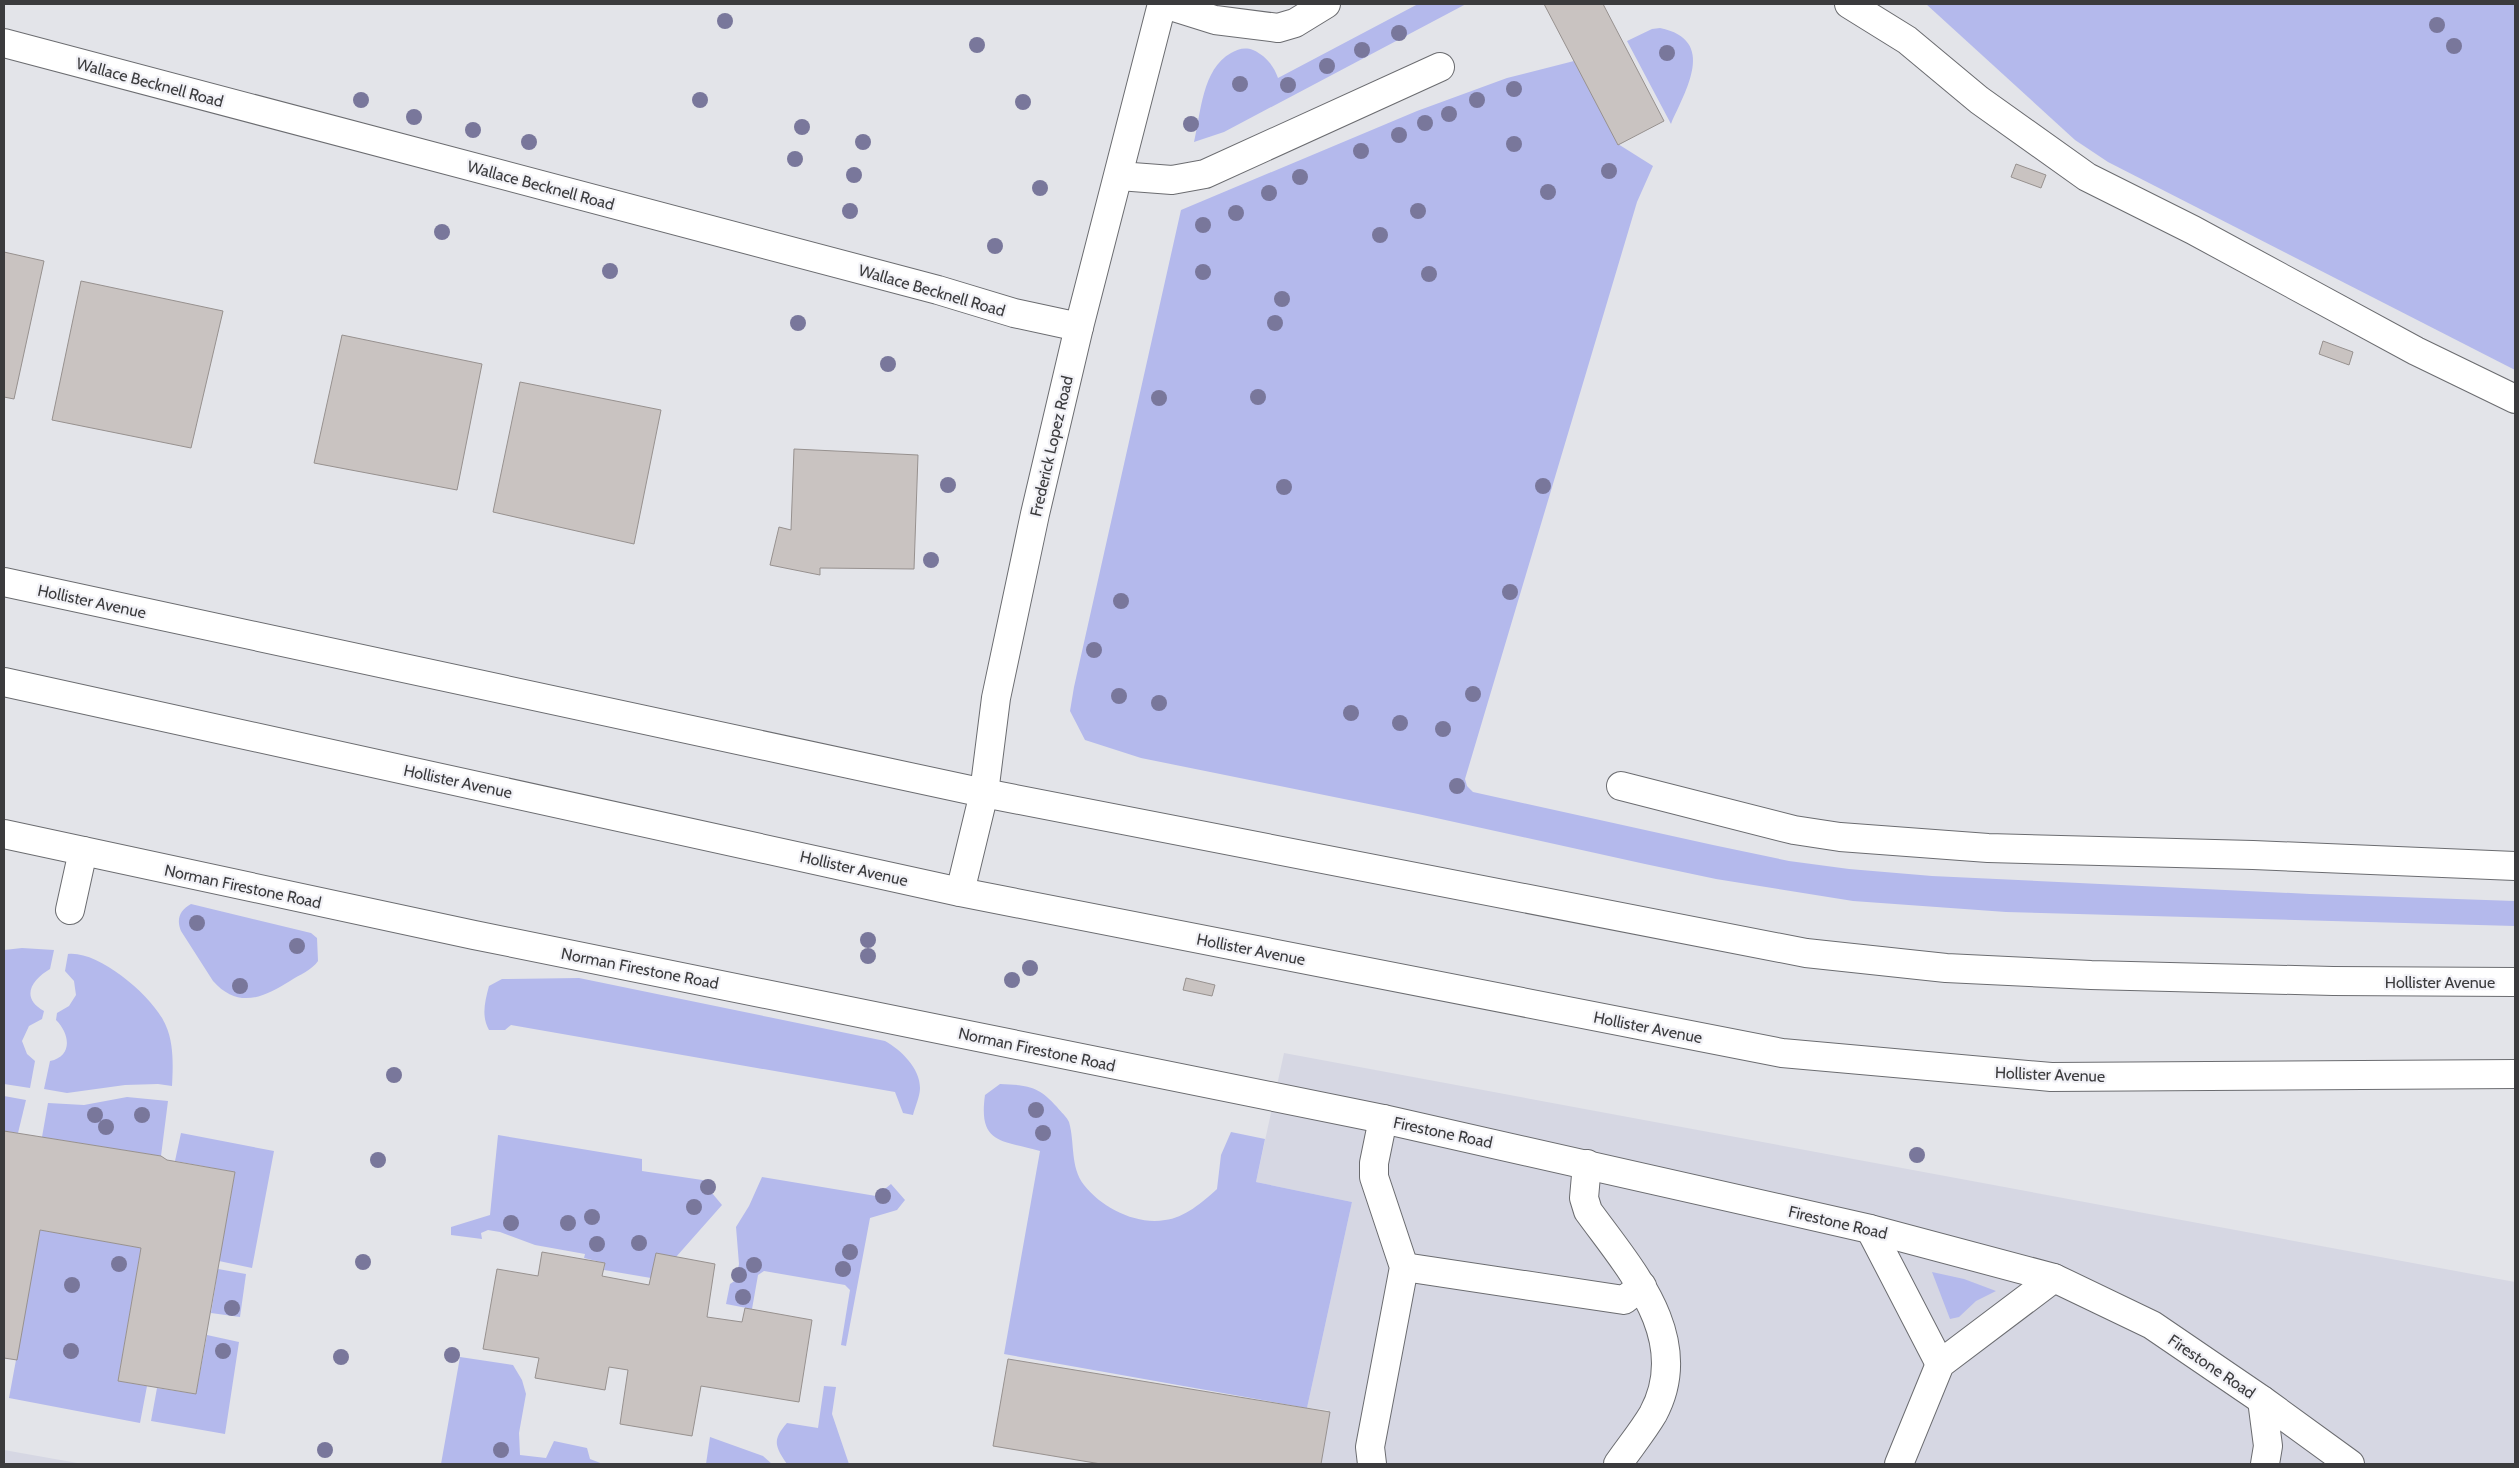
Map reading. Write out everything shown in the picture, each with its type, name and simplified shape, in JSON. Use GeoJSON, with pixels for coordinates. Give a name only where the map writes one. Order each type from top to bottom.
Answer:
{"type":"FeatureCollection","features":[{"type":"Feature","properties":{"kind":"main road"},"geometry":{"type":"LineString","coordinates":[[1163,4],[1215,20],[1278,28],[1295,23],[1326,4]]}},
{"type":"Feature","properties":{"kind":"main road","name":"Frederick Lopez Road"},"geometry":{"type":"LineString","coordinates":[[960,892],[984,793],[996,698],[1079,327],[1163,4]]}},
{"type":"Feature","properties":{"kind":"main road"},"geometry":{"type":"LineString","coordinates":[[1849,4],[1907,40],[1978,100],[2087,177],[2193,230],[2416,351],[2515,399]]}},
{"type":"Feature","properties":{"kind":"main road","name":"Wallace Becknell Road"},"geometry":{"type":"LineString","coordinates":[[4,43],[938,290],[1022,316],[1079,327]]}},
{"type":"Feature","properties":{"kind":"main road"},"geometry":{"type":"LineString","coordinates":[[1119,176],[1172,180],[1205,174],[1440,67]]}},
{"type":"Feature","properties":{"kind":"main road","name":"Hollister Avenue"},"geometry":{"type":"LineString","coordinates":[[4,582],[984,793],[1806,954],[1946,968],[2072,974],[2333,981],[2515,982]]}},
{"type":"Feature","properties":{"kind":"main road","name":"Hollister Avenue"},"geometry":{"type":"LineString","coordinates":[[4,682],[960,892],[1782,1053],[2051,1077],[2515,1074]]}},
{"type":"Feature","properties":{"kind":"main road"},"geometry":{"type":"LineString","coordinates":[[1621,786],[1794,830],[1840,837],[1988,848],[2254,855],[2515,866]]}},
{"type":"Feature","properties":{"kind":"main road","name":"Norman Firestone Road"},"geometry":{"type":"LineString","coordinates":[[4,834],[493,939],[1277,1098]]}},
{"type":"Feature","properties":{"kind":"main road"},"geometry":{"type":"LineString","coordinates":[[70,910],[83,851]]}},
{"type":"Feature","properties":{"kind":"main road","name":"Firestone Road"},"geometry":{"type":"LineString","coordinates":[[1277,1098],[1383,1119],[1870,1228],[2054,1278],[2152,1325],[2262,1400],[2350,1464]]}},
{"type":"Feature","properties":{"kind":"main road"},"geometry":{"type":"LineString","coordinates":[[1372,1464],[1370,1447],[1404,1268],[1374,1177],[1374,1163],[1383,1119]]}},
{"type":"Feature","properties":{"kind":"main road"},"geometry":{"type":"LineString","coordinates":[[1587,1164],[1584,1198],[1588,1211],[1642,1286],[1652,1304],[1661,1328],[1667,1354],[1664,1384],[1653,1413],[1618,1464]]}},
{"type":"Feature","properties":{"kind":"main road"},"geometry":{"type":"LineString","coordinates":[[1870,1228],[1940,1364]]}},
{"type":"Feature","properties":{"kind":"main road"},"geometry":{"type":"LineString","coordinates":[[1404,1268],[1624,1300],[1642,1286]]}},
{"type":"Feature","properties":{"kind":"main road"},"geometry":{"type":"LineString","coordinates":[[1899,1464],[1940,1364],[2054,1278]]}},
{"type":"Feature","properties":{"kind":"main road"},"geometry":{"type":"LineString","coordinates":[[2262,1400],[2268,1446],[2265,1464]]}},
{"type":"Feature","properties":{"kind":"shaded area"},"geometry":{"type":"Polygon","coordinates":[[[1418,4],[1466,4],[1224,132],[1194,142],[1208,81],[1221,60],[1231,53],[1244,49],[1257,52],[1268,61],[1278,78],[1418,4]]]}},
{"type":"Feature","properties":{"kind":"shaded area"},"geometry":{"type":"Polygon","coordinates":[[[1926,4],[2515,4],[2515,370],[2108,162],[2075,140],[1926,4]]]}},
{"type":"Feature","properties":{"kind":"shaded area"},"geometry":{"type":"Polygon","coordinates":[[[1660,28],[1678,34],[1688,43],[1693,55],[1689,82],[1671,124],[1627,41],[1652,29],[1660,28]]]}},
{"type":"Feature","properties":{"kind":"shaded area"},"geometry":{"type":"Polygon","coordinates":[[[1574,61],[1618,144],[1653,166],[1637,202],[1465,779],[1467,786],[1473,792],[1789,861],[1849,869],[1932,876],[2310,894],[2515,901],[2515,926],[2006,912],[1853,901],[1716,879],[1418,814],[1141,758],[1085,740],[1070,711],[1074,687],[1181,210],[1417,111],[1507,78],[1574,61]]]}},
{"type":"Feature","properties":{"kind":"shaded area"},"geometry":{"type":"Polygon","coordinates":[[[191,904],[311,933],[317,938],[318,961],[309,970],[260,996],[241,998],[232,995],[222,990],[213,981],[181,931],[180,915],[191,904]]]}},
{"type":"Feature","properties":{"kind":"shaded area"},"geometry":{"type":"Polygon","coordinates":[[[22,948],[54,950],[50,969],[34,983],[30,994],[36,1006],[44,1011],[42,1019],[29,1026],[22,1041],[27,1054],[35,1061],[30,1088],[4,1084],[4,950],[22,948]]]}},
{"type":"Feature","properties":{"kind":"shaded area"},"geometry":{"type":"Polygon","coordinates":[[[68,954],[81,955],[110,968],[150,1002],[160,1015],[169,1033],[173,1071],[172,1086],[158,1084],[125,1085],[67,1093],[44,1089],[50,1061],[63,1054],[66,1050],[66,1038],[56,1020],[57,1013],[69,1006],[76,995],[74,981],[65,971],[68,954]]]}},
{"type":"Feature","properties":{"kind":"shaded area"},"geometry":{"type":"Polygon","coordinates":[[[579,978],[885,1041],[908,1060],[917,1073],[920,1091],[913,1115],[903,1113],[895,1092],[511,1025],[505,1030],[489,1030],[484,1014],[489,986],[502,979],[579,978]]]}},
{"type":"Feature","properties":{"kind":"shaded area"},"geometry":{"type":"Polygon","coordinates":[[[1284,1053],[2515,1282],[2515,1464],[1320,1464],[1328,1410],[1307,1408],[1352,1202],[1256,1182],[1284,1053]]]}},
{"type":"Feature","properties":{"kind":"shaded area"},"geometry":{"type":"Polygon","coordinates":[[[1000,1084],[1032,1088],[1050,1100],[1069,1122],[1075,1163],[1084,1185],[1110,1208],[1131,1217],[1154,1221],[1172,1219],[1193,1209],[1206,1199],[1217,1189],[1221,1155],[1231,1132],[1265,1139],[1256,1182],[1352,1202],[1307,1408],[1004,1354],[1040,1151],[1004,1142],[989,1132],[985,1123],[985,1095],[1000,1084]]]}},
{"type":"Feature","properties":{"kind":"shaded area"},"geometry":{"type":"Polygon","coordinates":[[[4,1096],[26,1100],[18,1133],[4,1131],[4,1096]]]}},
{"type":"Feature","properties":{"kind":"shaded area"},"geometry":{"type":"Polygon","coordinates":[[[127,1097],[168,1101],[161,1156],[42,1137],[48,1103],[84,1105],[127,1097]]]}},
{"type":"Feature","properties":{"kind":"shaded area"},"geometry":{"type":"Polygon","coordinates":[[[181,1133],[274,1151],[252,1268],[219,1261],[235,1172],[175,1161],[181,1133]]]}},
{"type":"Feature","properties":{"kind":"shaded area"},"geometry":{"type":"Polygon","coordinates":[[[498,1135],[642,1159],[642,1171],[709,1181],[712,1193],[722,1205],[676,1257],[656,1253],[651,1278],[604,1270],[605,1263],[584,1258],[585,1254],[535,1245],[500,1232],[488,1230],[481,1233],[482,1239],[451,1235],[451,1227],[490,1215],[498,1135]]]}},
{"type":"Feature","properties":{"kind":"shaded area"},"geometry":{"type":"Polygon","coordinates":[[[762,1177],[876,1196],[891,1184],[905,1200],[897,1210],[870,1218],[846,1346],[841,1345],[850,1290],[845,1285],[764,1271],[758,1275],[752,1309],[726,1304],[730,1284],[736,1280],[739,1264],[736,1227],[749,1206],[762,1177]]]}},
{"type":"Feature","properties":{"kind":"shaded area"},"geometry":{"type":"Polygon","coordinates":[[[40,1230],[141,1248],[118,1381],[147,1386],[140,1423],[9,1398],[40,1230]]]}},
{"type":"Feature","properties":{"kind":"shaded area"},"geometry":{"type":"Polygon","coordinates":[[[218,1269],[246,1274],[240,1317],[211,1313],[218,1269]]]}},
{"type":"Feature","properties":{"kind":"shaded area"},"geometry":{"type":"Polygon","coordinates":[[[1932,1272],[1964,1279],[1996,1291],[1976,1301],[1959,1317],[1950,1319],[1932,1272]]]}},
{"type":"Feature","properties":{"kind":"shaded area"},"geometry":{"type":"Polygon","coordinates":[[[207,1335],[239,1342],[225,1434],[151,1421],[157,1388],[196,1394],[207,1335]]]}},
{"type":"Feature","properties":{"kind":"shaded area"},"geometry":{"type":"Polygon","coordinates":[[[460,1357],[513,1365],[522,1380],[526,1394],[519,1433],[520,1455],[546,1458],[554,1441],[587,1448],[590,1459],[603,1464],[441,1464],[460,1357]]]}},
{"type":"Feature","properties":{"kind":"shaded area"},"geometry":{"type":"Polygon","coordinates":[[[824,1386],[836,1387],[832,1414],[849,1464],[787,1464],[778,1448],[777,1439],[779,1434],[787,1423],[818,1428],[824,1386]]]}},
{"type":"Feature","properties":{"kind":"shaded area"},"geometry":{"type":"Polygon","coordinates":[[[710,1437],[763,1456],[772,1464],[706,1464],[710,1437]]]}},
{"type":"Feature","properties":{"kind":"shaded area"},"geometry":{"type":"Polygon","coordinates":[[[4,1450],[83,1464],[4,1464],[4,1450]]]}},
{"type":"Feature","properties":{"kind":"building"},"geometry":{"type":"Polygon","coordinates":[[[1544,4],[1603,4],[1664,121],[1618,145],[1544,4]]]}},
{"type":"Feature","properties":{"kind":"building"},"geometry":{"type":"Polygon","coordinates":[[[2016,164],[2046,175],[2041,188],[2011,177],[2016,164]]]}},
{"type":"Feature","properties":{"kind":"building"},"geometry":{"type":"Polygon","coordinates":[[[4,252],[44,261],[14,399],[4,397],[4,252]]]}},
{"type":"Feature","properties":{"kind":"building"},"geometry":{"type":"Polygon","coordinates":[[[81,281],[223,311],[191,448],[52,420],[81,281]]]}},
{"type":"Feature","properties":{"kind":"building"},"geometry":{"type":"Polygon","coordinates":[[[342,335],[482,364],[457,490],[314,463],[342,335]]]}},
{"type":"Feature","properties":{"kind":"building"},"geometry":{"type":"Polygon","coordinates":[[[2323,341],[2353,352],[2349,365],[2319,354],[2323,341]]]}},
{"type":"Feature","properties":{"kind":"building"},"geometry":{"type":"Polygon","coordinates":[[[520,382],[661,410],[634,544],[493,512],[520,382]]]}},
{"type":"Feature","properties":{"kind":"building"},"geometry":{"type":"Polygon","coordinates":[[[794,449],[918,455],[914,569],[820,568],[820,575],[770,565],[779,527],[791,530],[794,449]]]}},
{"type":"Feature","properties":{"kind":"building"},"geometry":{"type":"Polygon","coordinates":[[[1186,978],[1215,985],[1212,996],[1183,990],[1186,978]]]}},
{"type":"Feature","properties":{"kind":"building"},"geometry":{"type":"Polygon","coordinates":[[[4,1131],[161,1156],[167,1160],[235,1172],[196,1394],[118,1381],[141,1248],[40,1230],[17,1360],[4,1358],[4,1131]]]}},
{"type":"Feature","properties":{"kind":"building"},"geometry":{"type":"Polygon","coordinates":[[[542,1252],[605,1263],[602,1276],[649,1285],[656,1253],[715,1264],[707,1317],[742,1322],[745,1308],[812,1320],[799,1402],[701,1386],[692,1436],[620,1424],[628,1370],[609,1367],[605,1390],[535,1378],[539,1358],[483,1349],[497,1269],[538,1276],[542,1252]]]}},
{"type":"Feature","properties":{"kind":"building"},"geometry":{"type":"Polygon","coordinates":[[[1008,1359],[1330,1412],[1321,1464],[1101,1464],[993,1446],[1008,1359]]]}}]}
